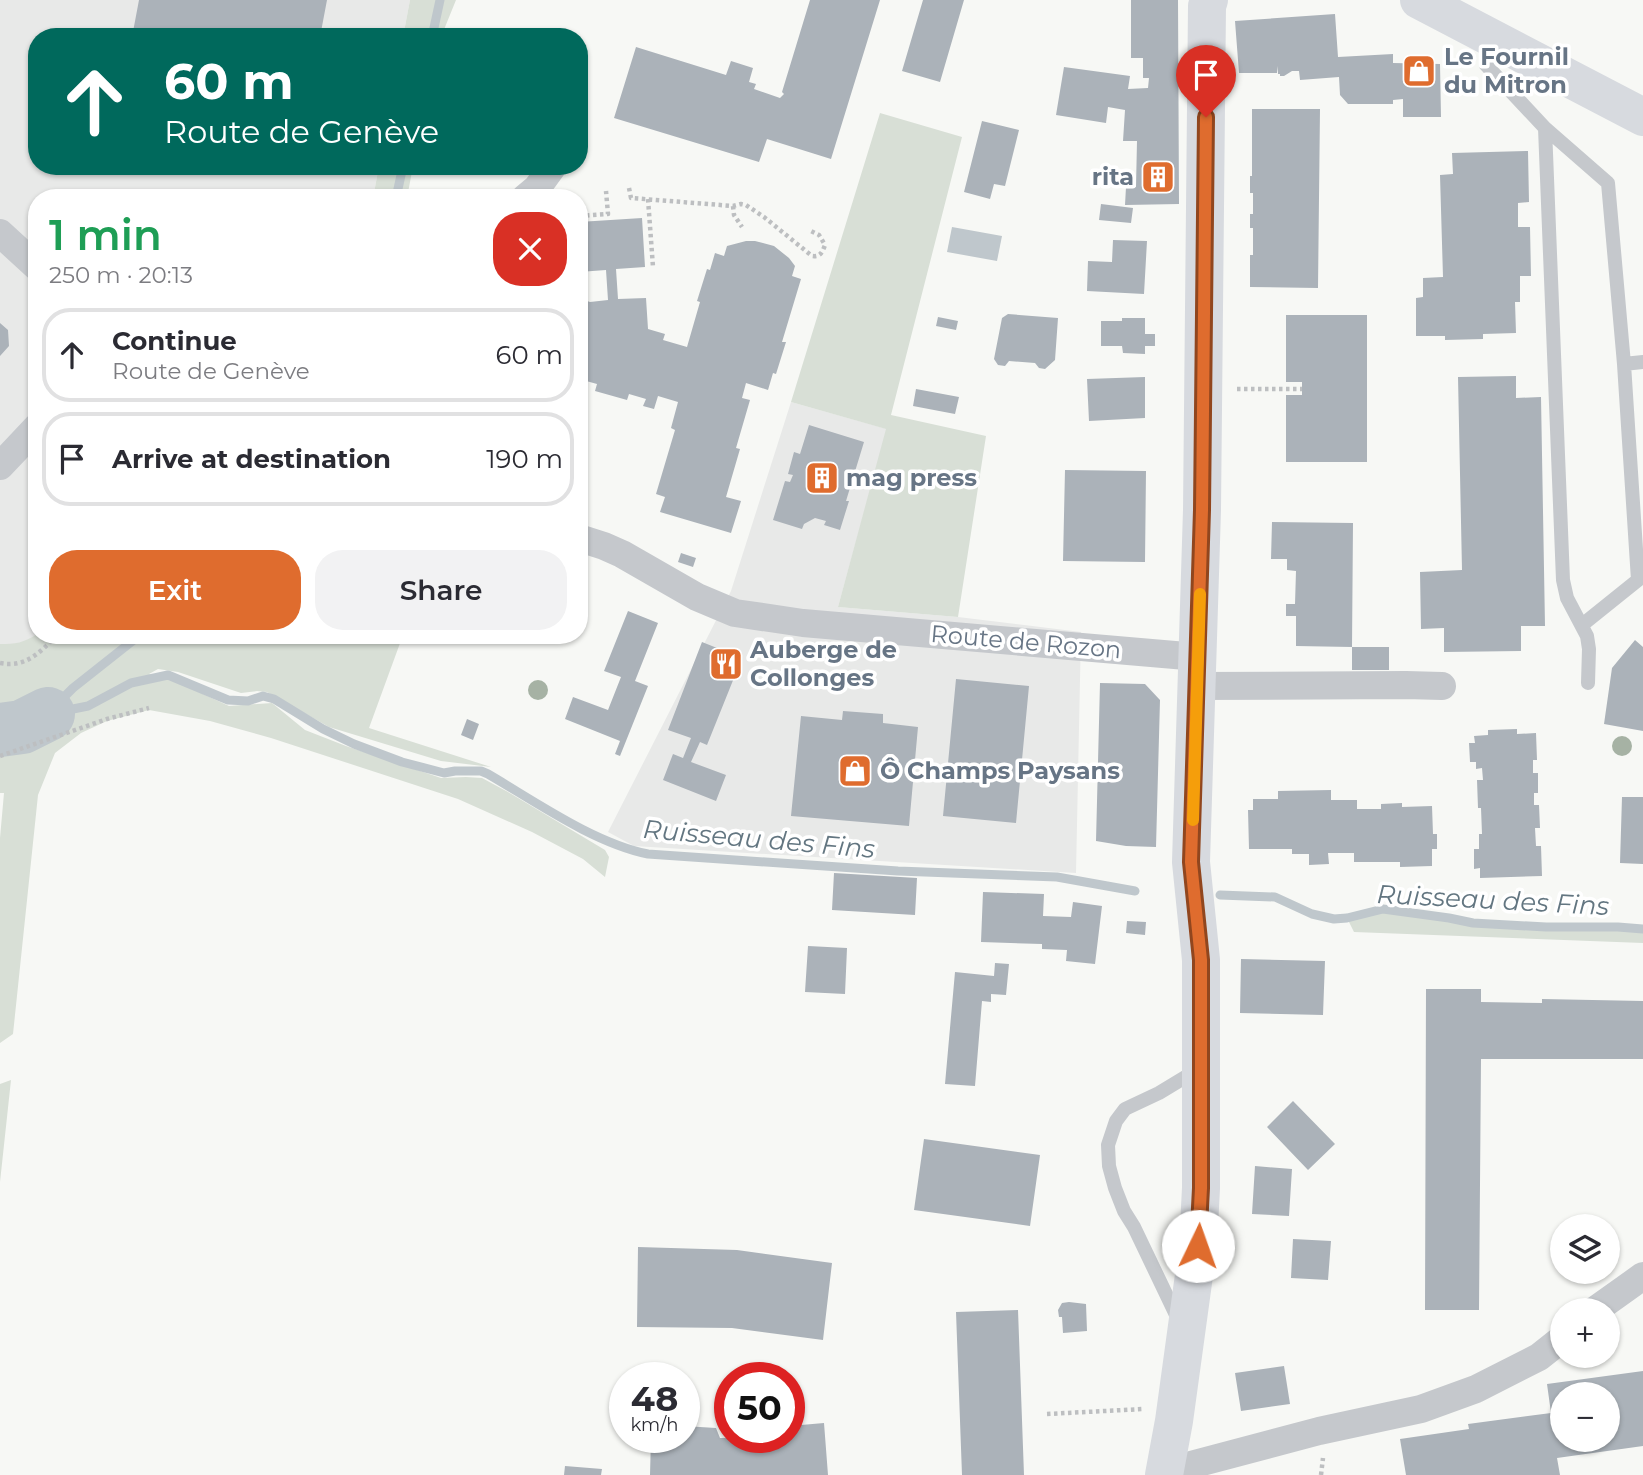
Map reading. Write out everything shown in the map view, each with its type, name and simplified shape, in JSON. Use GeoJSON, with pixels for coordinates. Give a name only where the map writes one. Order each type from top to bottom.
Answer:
{"type":"FeatureCollection","features":[{"type":"Feature","properties":{"kind":"main road"},"geometry":{"type":"LineString","coordinates":[[1164,1472],[1174,1421],[1198,1246],[1201,1188],[1201,960],[1191,862],[1202,510],[1209,0]]}},
{"type":"Feature","properties":{"kind":"main road"},"geometry":{"type":"LineString","coordinates":[[1419,0],[1643,117]]}},
{"type":"Feature","properties":{"kind":"street"},"geometry":{"type":"LineString","coordinates":[[536,189],[546,175]]}},
{"type":"Feature","properties":{"kind":"street"},"geometry":{"type":"LineString","coordinates":[[0,233],[28,259]]}},
{"type":"Feature","properties":{"kind":"street"},"geometry":{"type":"LineString","coordinates":[[0,466],[28,436]]}},
{"type":"Feature","properties":{"kind":"street","name":"Route de Rozon"},"geometry":{"type":"LineString","coordinates":[[588,541],[622,554],[697,597],[735,612],[803,623],[1197,672],[1442,686]]}},
{"type":"Feature","properties":{"kind":"street"},"geometry":{"type":"LineString","coordinates":[[1612,1298],[1643,1276]]}},
{"type":"Feature","properties":{"kind":"street"},"geometry":{"type":"LineString","coordinates":[[1164,1472],[1421,1409],[1487,1383],[1539,1357],[1550,1348]]}},
{"type":"Feature","properties":{"kind":"lane"},"geometry":{"type":"LineString","coordinates":[[1496,41],[1486,65],[1545,128],[1608,183],[1624,364],[1637,580],[1582,625]]}},
{"type":"Feature","properties":{"kind":"lane"},"geometry":{"type":"LineString","coordinates":[[1545,128],[1563,580],[1567,598],[1587,636],[1588,683]]}},
{"type":"Feature","properties":{"kind":"lane"},"geometry":{"type":"LineString","coordinates":[[1624,364],[1643,362]]}},
{"type":"Feature","properties":{"kind":"lane"},"geometry":{"type":"LineString","coordinates":[[1186,1334],[1124,1211],[1109,1166],[1108,1145],[1116,1121],[1125,1110],[1201,1067]]}},
{"type":"Feature","properties":{"kind":"path"},"geometry":{"type":"LineString","coordinates":[[629,188],[631,198],[746,205],[812,256],[817,256],[825,245],[819,235],[809,230]]}},
{"type":"Feature","properties":{"kind":"path"},"geometry":{"type":"LineString","coordinates":[[588,215],[608,214],[606,191]]}},
{"type":"Feature","properties":{"kind":"path"},"geometry":{"type":"LineString","coordinates":[[648,199],[653,267]]}},
{"type":"Feature","properties":{"kind":"path"},"geometry":{"type":"LineString","coordinates":[[733,206],[734,215],[742,228]]}},
{"type":"Feature","properties":{"kind":"path"},"geometry":{"type":"LineString","coordinates":[[1203,389],[1302,389]]}},
{"type":"Feature","properties":{"kind":"path"},"geometry":{"type":"LineString","coordinates":[[0,663],[15,665],[27,661],[48,644]]}},
{"type":"Feature","properties":{"kind":"path"},"geometry":{"type":"LineString","coordinates":[[0,756],[107,719],[149,708]]}},
{"type":"Feature","properties":{"kind":"path"},"geometry":{"type":"LineString","coordinates":[[1047,1414],[1142,1408]]}},
{"type":"Feature","properties":{"kind":"shaded area"},"geometry":{"type":"Polygon","coordinates":[[[0,0],[410,0],[405,28],[28,28],[28,175],[377,175],[375,189],[28,189],[28,640],[0,644],[0,0]]]}},
{"type":"Feature","properties":{"kind":"shaded area"},"geometry":{"type":"Polygon","coordinates":[[[410,0],[456,0],[445,28],[405,28],[410,0]]]}},
{"type":"Feature","properties":{"kind":"shaded area"},"geometry":{"type":"Polygon","coordinates":[[[880,113],[962,137],[891,415],[986,436],[958,617],[838,607],[886,429],[791,402],[880,113]]]}},
{"type":"Feature","properties":{"kind":"shaded area"},"geometry":{"type":"Polygon","coordinates":[[[377,175],[411,175],[409,189],[375,189],[377,175]]]}},
{"type":"Feature","properties":{"kind":"shaded area"},"geometry":{"type":"Polygon","coordinates":[[[952,227],[1002,236],[997,261],[947,252],[952,227]]]}},
{"type":"Feature","properties":{"kind":"shaded area"},"geometry":{"type":"Polygon","coordinates":[[[791,402],[887,429],[838,607],[958,617],[1081,632],[1076,873],[634,846],[608,832],[731,591],[791,402]]]}},
{"type":"Feature","properties":{"kind":"shaded area"},"geometry":{"type":"Polygon","coordinates":[[[28,639],[28,644],[400,644],[369,728],[491,767],[441,761],[329,727],[267,692],[241,693],[178,672],[158,669],[149,674],[179,683],[229,706],[272,703],[305,730],[441,778],[482,778],[605,850],[609,857],[605,877],[583,859],[532,832],[458,799],[271,738],[210,721],[149,710],[107,721],[81,733],[55,753],[38,795],[13,1034],[0,1043],[0,838],[4,793],[0,793],[0,644],[28,639]]]}},
{"type":"Feature","properties":{"kind":"shaded area"},"geometry":{"type":"Polygon","coordinates":[[[1383,909],[1473,923],[1643,929],[1643,943],[1354,932],[1347,918],[1383,909]]]}},
{"type":"Feature","properties":{"kind":"shaded area"},"geometry":{"type":"Polygon","coordinates":[[[11,1080],[0,1182],[0,1084],[11,1080]]]}},
{"type":"Feature","properties":{"kind":"building"},"geometry":{"type":"Polygon","coordinates":[[[139,0],[327,0],[322,28],[134,28],[139,0]]]}},
{"type":"Feature","properties":{"kind":"building"},"geometry":{"type":"Polygon","coordinates":[[[810,0],[880,0],[831,159],[767,139],[759,162],[614,118],[636,47],[726,75],[731,61],[753,68],[749,82],[756,84],[754,89],[780,98],[784,94],[782,92],[810,0]]]}},
{"type":"Feature","properties":{"kind":"building"},"geometry":{"type":"Polygon","coordinates":[[[923,0],[964,0],[940,82],[902,71],[923,0]]]}},
{"type":"Feature","properties":{"kind":"building"},"geometry":{"type":"Polygon","coordinates":[[[1131,0],[1178,0],[1179,204],[1125,205],[1126,187],[1136,187],[1137,141],[1123,141],[1125,110],[1108,107],[1106,123],[1056,115],[1064,67],[1130,76],[1128,89],[1148,88],[1149,78],[1143,78],[1143,58],[1131,58],[1131,0]]]}},
{"type":"Feature","properties":{"kind":"building"},"geometry":{"type":"Polygon","coordinates":[[[1335,14],[1338,57],[1393,54],[1393,63],[1440,64],[1441,117],[1403,117],[1403,99],[1393,100],[1393,104],[1348,104],[1340,95],[1339,77],[1300,80],[1299,71],[1280,76],[1278,66],[1277,73],[1239,73],[1235,21],[1335,14]]]}},
{"type":"Feature","properties":{"kind":"building"},"geometry":{"type":"Polygon","coordinates":[[[1252,109],[1320,109],[1318,288],[1250,287],[1250,255],[1253,255],[1253,228],[1250,228],[1250,214],[1253,214],[1253,193],[1250,193],[1252,109]]]}},
{"type":"Feature","properties":{"kind":"building"},"geometry":{"type":"Polygon","coordinates":[[[982,121],[1019,130],[1005,186],[994,184],[990,199],[964,192],[982,121]]]}},
{"type":"Feature","properties":{"kind":"building"},"geometry":{"type":"Polygon","coordinates":[[[1528,151],[1529,202],[1518,203],[1518,227],[1530,227],[1531,276],[1520,276],[1520,302],[1515,302],[1516,333],[1483,334],[1483,339],[1445,340],[1445,336],[1416,336],[1416,298],[1423,297],[1423,278],[1443,277],[1440,175],[1453,174],[1452,153],[1528,151]]]}},
{"type":"Feature","properties":{"kind":"building"},"geometry":{"type":"Polygon","coordinates":[[[1101,204],[1133,208],[1131,223],[1099,220],[1101,204]]]}},
{"type":"Feature","properties":{"kind":"building"},"geometry":{"type":"Polygon","coordinates":[[[642,218],[645,267],[616,269],[618,299],[646,298],[648,329],[665,334],[663,340],[687,347],[700,302],[697,301],[715,253],[724,256],[727,246],[746,241],[774,246],[795,266],[792,276],[801,279],[782,342],[786,342],[768,390],[746,383],[742,398],[750,400],[726,497],[741,501],[731,533],[660,512],[665,497],[656,494],[675,430],[671,428],[678,402],[658,396],[654,409],[643,406],[646,399],[629,394],[627,400],[595,391],[597,384],[588,382],[588,301],[608,300],[606,270],[588,271],[588,221],[642,218]]]}},
{"type":"Feature","properties":{"kind":"building"},"geometry":{"type":"Polygon","coordinates":[[[1113,240],[1147,241],[1144,294],[1087,291],[1088,261],[1112,262],[1113,240]]]}},
{"type":"Feature","properties":{"kind":"building"},"geometry":{"type":"Polygon","coordinates":[[[1008,314],[1058,318],[1055,360],[1045,369],[1039,368],[1035,363],[1009,361],[1005,366],[998,365],[994,359],[1002,318],[1008,314]]]}},
{"type":"Feature","properties":{"kind":"building"},"geometry":{"type":"Polygon","coordinates":[[[1286,315],[1367,315],[1367,462],[1286,462],[1286,395],[1302,395],[1302,382],[1286,382],[1286,315]]]}},
{"type":"Feature","properties":{"kind":"building"},"geometry":{"type":"Polygon","coordinates":[[[938,317],[958,321],[956,330],[936,326],[938,317]]]}},
{"type":"Feature","properties":{"kind":"building"},"geometry":{"type":"Polygon","coordinates":[[[1122,318],[1145,318],[1145,334],[1155,334],[1155,346],[1145,346],[1145,354],[1123,353],[1122,346],[1101,346],[1101,321],[1122,321],[1122,318]]]}},
{"type":"Feature","properties":{"kind":"building"},"geometry":{"type":"Polygon","coordinates":[[[0,323],[8,330],[9,346],[0,356],[0,323]]]}},
{"type":"Feature","properties":{"kind":"building"},"geometry":{"type":"Polygon","coordinates":[[[1516,376],[1516,398],[1541,397],[1545,626],[1521,626],[1521,651],[1444,652],[1444,628],[1421,629],[1420,572],[1462,570],[1458,377],[1516,376]]]}},
{"type":"Feature","properties":{"kind":"building"},"geometry":{"type":"Polygon","coordinates":[[[1145,377],[1145,418],[1089,421],[1087,379],[1145,377]]]}},
{"type":"Feature","properties":{"kind":"building"},"geometry":{"type":"Polygon","coordinates":[[[916,389],[959,397],[955,414],[913,406],[916,389]]]}},
{"type":"Feature","properties":{"kind":"building","name":"mag press"},"geometry":{"type":"Polygon","coordinates":[[[809,425],[864,442],[840,530],[824,525],[826,521],[815,518],[804,524],[802,529],[773,520],[785,481],[790,482],[793,475],[788,474],[794,452],[800,454],[809,425]]]}},
{"type":"Feature","properties":{"kind":"building"},"geometry":{"type":"Polygon","coordinates":[[[1065,470],[1146,471],[1145,562],[1063,561],[1065,470]]]}},
{"type":"Feature","properties":{"kind":"building"},"geometry":{"type":"Polygon","coordinates":[[[1272,522],[1353,523],[1352,647],[1296,646],[1296,616],[1286,616],[1286,604],[1295,604],[1296,571],[1287,570],[1287,559],[1271,559],[1272,522]]]}},
{"type":"Feature","properties":{"kind":"building"},"geometry":{"type":"Polygon","coordinates":[[[681,553],[696,558],[693,567],[678,562],[681,553]]]}},
{"type":"Feature","properties":{"kind":"building"},"geometry":{"type":"Polygon","coordinates":[[[628,611],[658,623],[635,681],[648,686],[620,756],[615,754],[620,741],[565,719],[573,697],[608,710],[621,677],[604,671],[628,611]]]}},
{"type":"Feature","properties":{"kind":"building"},"geometry":{"type":"Polygon","coordinates":[[[1635,640],[1643,647],[1643,731],[1604,724],[1612,668],[1635,640]]]}},
{"type":"Feature","properties":{"kind":"building"},"geometry":{"type":"Polygon","coordinates":[[[702,642],[742,658],[707,745],[700,742],[691,762],[726,775],[716,801],[663,780],[673,754],[683,758],[691,738],[668,730],[702,642]]]}},
{"type":"Feature","properties":{"kind":"building"},"geometry":{"type":"Polygon","coordinates":[[[1352,647],[1389,647],[1389,670],[1352,670],[1352,647]]]}},
{"type":"Feature","properties":{"kind":"building"},"geometry":{"type":"Polygon","coordinates":[[[956,679],[1029,686],[1016,823],[943,816],[956,679]]]}},
{"type":"Feature","properties":{"kind":"building"},"geometry":{"type":"Polygon","coordinates":[[[1100,683],[1145,684],[1160,700],[1156,847],[1096,841],[1100,683]]]}},
{"type":"Feature","properties":{"kind":"building","name":"Ô Champs Paysans"},"geometry":{"type":"Polygon","coordinates":[[[843,711],[883,714],[883,723],[918,727],[909,826],[791,816],[801,716],[842,720],[843,711]]]}},
{"type":"Feature","properties":{"kind":"building"},"geometry":{"type":"Polygon","coordinates":[[[467,719],[479,724],[473,740],[461,735],[467,719]]]}},
{"type":"Feature","properties":{"kind":"building"},"geometry":{"type":"Polygon","coordinates":[[[1517,729],[1517,734],[1536,733],[1537,760],[1533,760],[1533,773],[1538,773],[1538,793],[1534,793],[1534,805],[1539,805],[1540,828],[1535,828],[1536,846],[1541,846],[1542,876],[1480,878],[1480,868],[1474,869],[1474,849],[1479,849],[1479,834],[1482,834],[1477,780],[1483,780],[1482,768],[1476,769],[1476,762],[1470,762],[1469,743],[1475,743],[1474,736],[1488,735],[1488,730],[1517,729]]]}},
{"type":"Feature","properties":{"kind":"building"},"geometry":{"type":"Polygon","coordinates":[[[1331,790],[1331,800],[1357,800],[1357,809],[1381,809],[1381,804],[1402,803],[1402,807],[1432,806],[1433,834],[1437,834],[1437,849],[1432,849],[1432,866],[1400,867],[1400,862],[1354,862],[1354,853],[1328,853],[1329,864],[1309,865],[1309,854],[1292,854],[1292,849],[1249,849],[1248,810],[1253,810],[1253,799],[1278,799],[1278,791],[1331,790]]]}},
{"type":"Feature","properties":{"kind":"building"},"geometry":{"type":"Polygon","coordinates":[[[1622,797],[1643,797],[1643,864],[1620,863],[1622,797]]]}},
{"type":"Feature","properties":{"kind":"building"},"geometry":{"type":"Polygon","coordinates":[[[834,873],[917,878],[915,915],[832,910],[834,873]]]}},
{"type":"Feature","properties":{"kind":"building"},"geometry":{"type":"Polygon","coordinates":[[[983,892],[1044,894],[1043,916],[1071,917],[1073,902],[1102,906],[1095,964],[1066,961],[1067,950],[1042,949],[1042,944],[981,942],[983,892]]]}},
{"type":"Feature","properties":{"kind":"building"},"geometry":{"type":"Polygon","coordinates":[[[1127,921],[1146,922],[1145,935],[1126,933],[1127,921]]]}},
{"type":"Feature","properties":{"kind":"building"},"geometry":{"type":"Polygon","coordinates":[[[808,946],[847,948],[845,994],[805,992],[808,946]]]}},
{"type":"Feature","properties":{"kind":"building"},"geometry":{"type":"Polygon","coordinates":[[[1241,959],[1325,961],[1323,1015],[1240,1013],[1241,959]]]}},
{"type":"Feature","properties":{"kind":"building"},"geometry":{"type":"Polygon","coordinates":[[[995,963],[1009,964],[1006,995],[991,994],[991,1002],[982,1001],[975,1086],[945,1084],[955,972],[994,976],[995,963]]]}},
{"type":"Feature","properties":{"kind":"building"},"geometry":{"type":"Polygon","coordinates":[[[1426,989],[1481,989],[1481,1002],[1542,1003],[1542,999],[1643,1001],[1643,1059],[1481,1059],[1479,1310],[1425,1310],[1426,989]]]}},
{"type":"Feature","properties":{"kind":"building"},"geometry":{"type":"Polygon","coordinates":[[[1293,1101],[1335,1144],[1308,1170],[1267,1127],[1293,1101]]]}},
{"type":"Feature","properties":{"kind":"building"},"geometry":{"type":"Polygon","coordinates":[[[924,1139],[1040,1155],[1030,1226],[914,1210],[924,1139]]]}},
{"type":"Feature","properties":{"kind":"building"},"geometry":{"type":"Polygon","coordinates":[[[1255,1166],[1292,1169],[1289,1216],[1252,1214],[1255,1166]]]}},
{"type":"Feature","properties":{"kind":"building"},"geometry":{"type":"Polygon","coordinates":[[[1293,1239],[1331,1241],[1328,1280],[1291,1278],[1293,1239]]]}},
{"type":"Feature","properties":{"kind":"building"},"geometry":{"type":"Polygon","coordinates":[[[638,1247],[737,1250],[832,1263],[823,1340],[732,1328],[637,1327],[638,1247]]]}},
{"type":"Feature","properties":{"kind":"building"},"geometry":{"type":"Polygon","coordinates":[[[1062,1303],[1086,1304],[1087,1331],[1063,1333],[1062,1317],[1059,1317],[1058,1310],[1062,1303]]]}},
{"type":"Feature","properties":{"kind":"building"},"geometry":{"type":"Polygon","coordinates":[[[1018,1310],[1024,1475],[962,1475],[956,1312],[1018,1310]]]}},
{"type":"Feature","properties":{"kind":"building"},"geometry":{"type":"Polygon","coordinates":[[[1284,1366],[1290,1404],[1241,1411],[1235,1373],[1284,1366]]]}},
{"type":"Feature","properties":{"kind":"building"},"geometry":{"type":"Polygon","coordinates":[[[1643,1371],[1643,1446],[1620,1449],[1620,1382],[1562,1382],[1643,1371]]]}},
{"type":"Feature","properties":{"kind":"building"},"geometry":{"type":"Polygon","coordinates":[[[1547,1384],[1550,1384],[1550,1406],[1547,1384]]]}},
{"type":"Feature","properties":{"kind":"building"},"geometry":{"type":"Polygon","coordinates":[[[1550,1413],[1550,1452],[1600,1452],[1557,1458],[1560,1475],[1406,1475],[1400,1439],[1469,1429],[1468,1424],[1550,1413]]]}},
{"type":"Feature","properties":{"kind":"building"},"geometry":{"type":"Polygon","coordinates":[[[824,1423],[828,1475],[650,1475],[651,1453],[700,1453],[700,1427],[714,1428],[714,1453],[805,1453],[805,1425],[824,1423]]]}},
{"type":"Feature","properties":{"kind":"building"},"geometry":{"type":"Polygon","coordinates":[[[565,1466],[602,1469],[601,1475],[564,1475],[565,1466]]]}},
{"type":"Feature","properties":{"kind":"waterway"},"geometry":{"type":"LineString","coordinates":[[434,28],[440,0]]}},
{"type":"Feature","properties":{"kind":"waterway"},"geometry":{"type":"LineString","coordinates":[[398,189],[401,175]]}},
{"type":"Feature","properties":{"kind":"waterway"},"geometry":{"type":"LineString","coordinates":[[48,713],[73,688],[129,644]]}},
{"type":"Feature","properties":{"kind":"waterway","name":"Ruisseau des Fins"},"geometry":{"type":"LineString","coordinates":[[48,714],[88,706],[131,683],[168,675],[228,700],[248,701],[263,696],[274,699],[323,729],[402,762],[444,773],[481,771],[586,831],[628,849],[648,854],[898,871],[1057,877],[1135,891]]}},
{"type":"Feature","properties":{"kind":"waterway"},"geometry":{"type":"LineString","coordinates":[[0,730],[22,727],[48,714]]}},
{"type":"Feature","properties":{"kind":"waterway","name":"Ruisseau des Fins"},"geometry":{"type":"LineString","coordinates":[[1220,895],[1275,897],[1312,914],[1334,919],[1383,909],[1473,923],[1643,929]]}},
{"type":"Feature","properties":{"kind":"slow traffic"},"geometry":{"type":"LineString","coordinates":[[1193,820],[1200,594]]}},
{"type":"Feature","properties":{"kind":"place","name":"Le Fournil du Mitron"},"geometry":{"type":"Point","coordinates":[1419,71]}},
{"type":"Feature","properties":{"kind":"place","name":"rita"},"geometry":{"type":"Point","coordinates":[1158,177]}},
{"type":"Feature","properties":{"kind":"place","name":"mag press"},"geometry":{"type":"Point","coordinates":[822,478]}},
{"type":"Feature","properties":{"kind":"place","name":"Auberge de Collonges"},"geometry":{"type":"Point","coordinates":[726,664]}},
{"type":"Feature","properties":{"kind":"place","name":"Ô Champs Paysans"},"geometry":{"type":"Point","coordinates":[855,771]}},
{"type":"Feature","properties":{"kind":"route"},"geometry":{"type":"LineString","coordinates":[[1198,1246],[1201,1188],[1201,960],[1191,862],[1202,510],[1206,117]]}}]}
